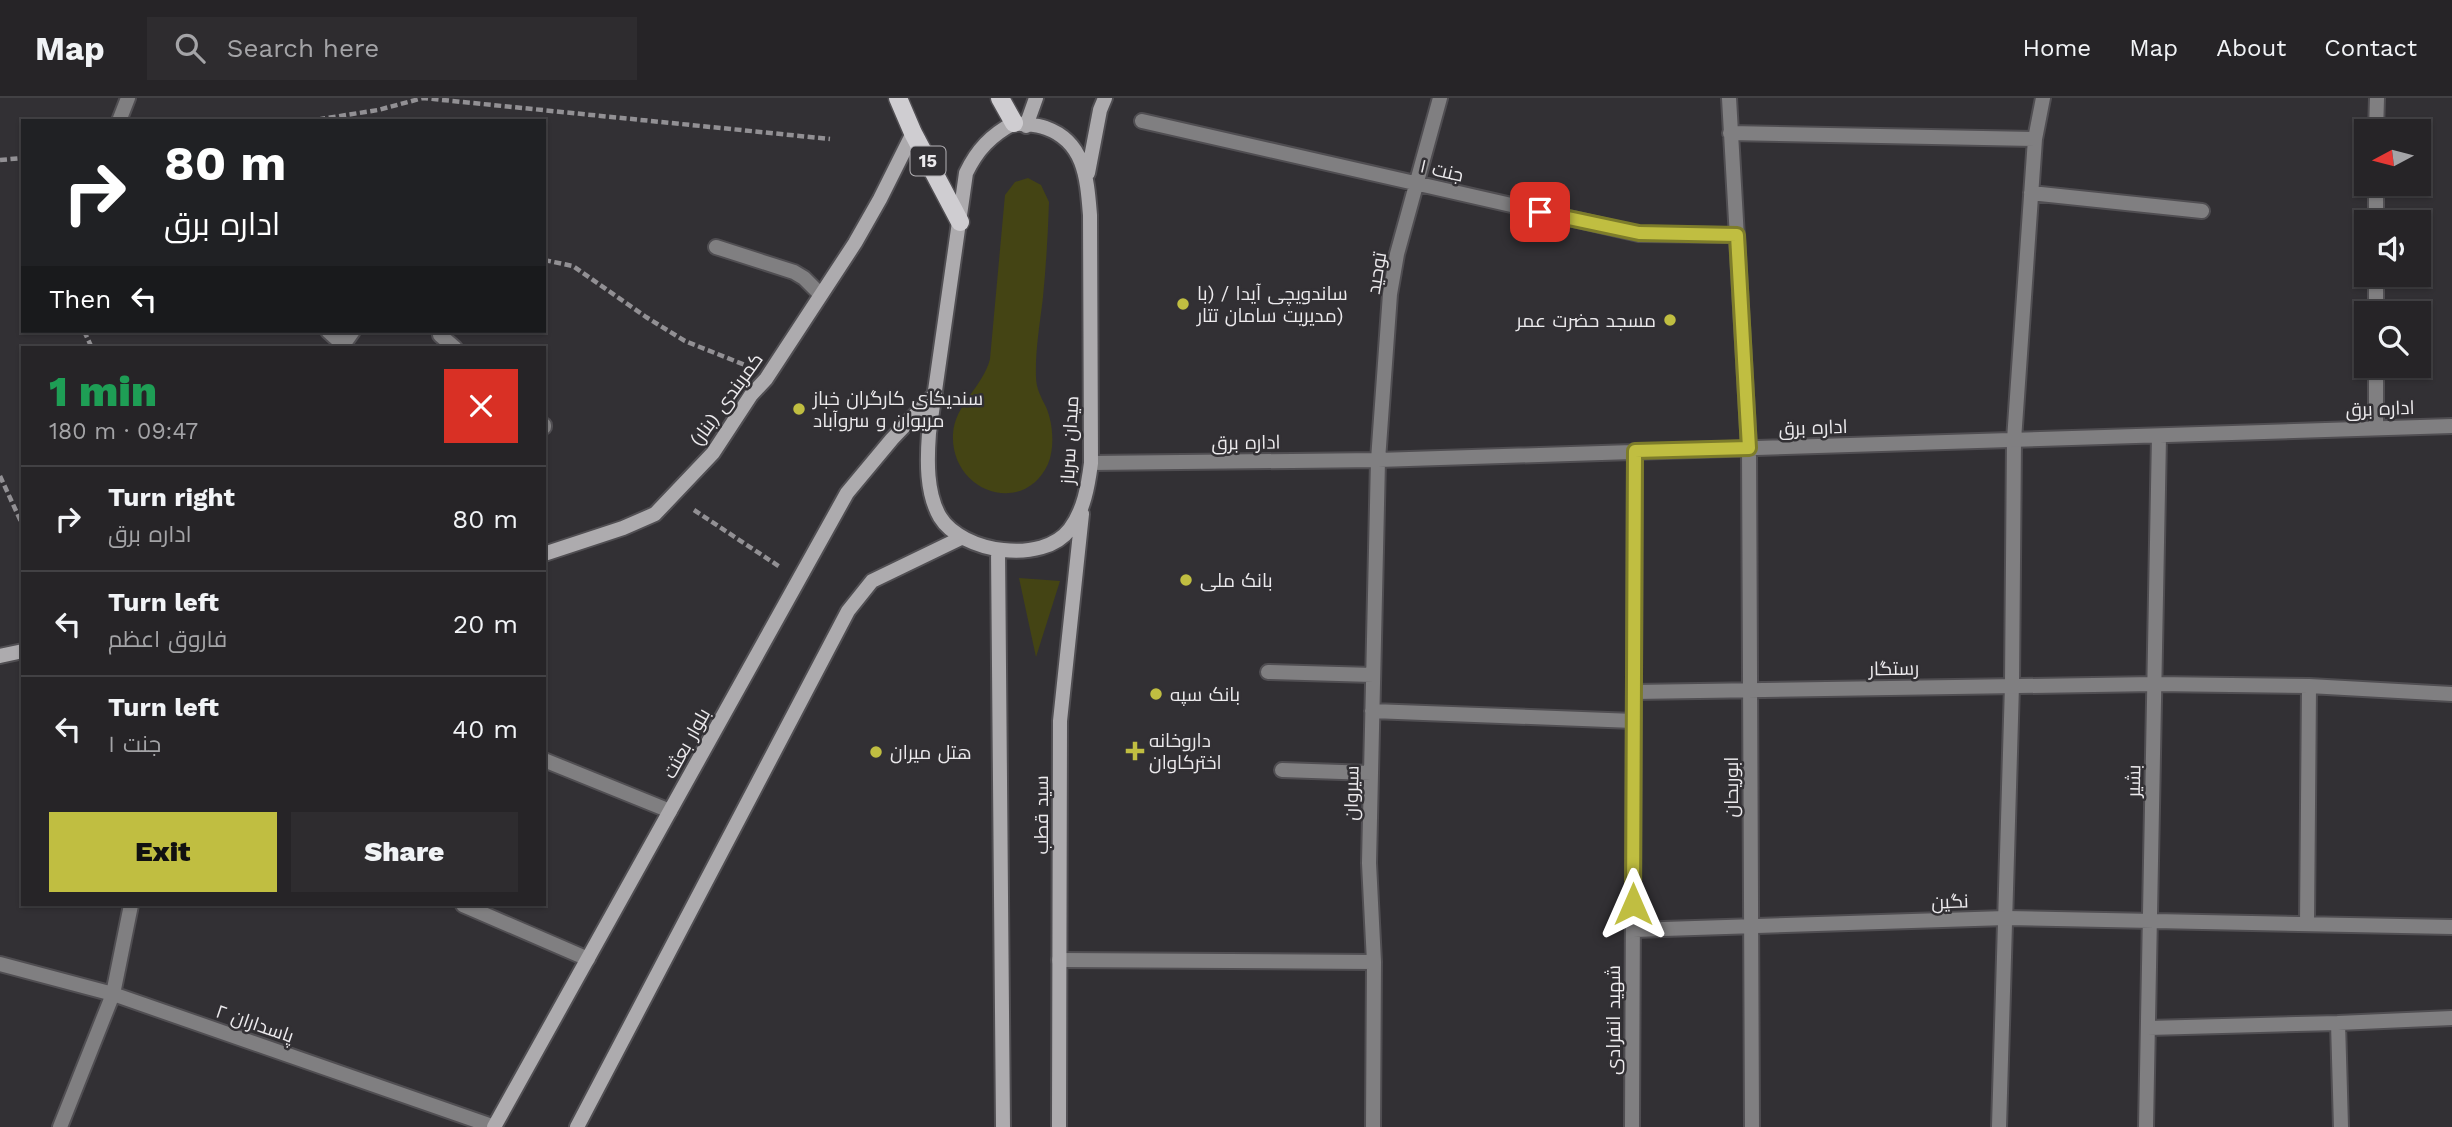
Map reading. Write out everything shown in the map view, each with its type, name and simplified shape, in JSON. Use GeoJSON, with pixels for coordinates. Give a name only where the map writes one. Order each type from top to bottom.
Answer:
{"type":"FeatureCollection","features":[{"type":"Feature","properties":{"kind":"main road","name":"15"},"geometry":{"type":"LineString","coordinates":[[898,98],[913,133],[960,222]]}},
{"type":"Feature","properties":{"kind":"main road"},"geometry":{"type":"LineString","coordinates":[[1000,98],[1020,125]]}},
{"type":"Feature","properties":{"kind":"street"},"geometry":{"type":"LineString","coordinates":[[121,119],[128,98]]}},
{"type":"Feature","properties":{"kind":"street"},"geometry":{"type":"LineString","coordinates":[[1020,125],[1036,98]]}},
{"type":"Feature","properties":{"kind":"street"},"geometry":{"type":"LineString","coordinates":[[1087,178],[1100,110],[1105,98]]}},
{"type":"Feature","properties":{"kind":"street","name":"توحید"},"geometry":{"type":"LineString","coordinates":[[1378,460],[1390,294],[1397,254],[1440,98]]}},
{"type":"Feature","properties":{"kind":"street","name":"ابوریحان"},"geometry":{"type":"LineString","coordinates":[[1728,98],[1749,448],[1752,1127]]}},
{"type":"Feature","properties":{"kind":"street"},"geometry":{"type":"LineString","coordinates":[[1999,1127],[2012,685],[2014,440],[2035,139],[2043,98]]}},
{"type":"Feature","properties":{"kind":"street"},"geometry":{"type":"LineString","coordinates":[[2376,98],[2376,119]]}},
{"type":"Feature","properties":{"kind":"street","name":"جنت ۱"},"geometry":{"type":"LineString","coordinates":[[1142,121],[1639,233],[1737,235]]}},
{"type":"Feature","properties":{"kind":"street","name":"میدان سرباز"},"geometry":{"type":"LineString","coordinates":[[961,538],[999,550],[1026,551],[1051,544],[1069,531],[1083,504],[1088,485],[1091,463],[1090,215],[1087,178],[1082,160],[1066,139],[1045,127],[1020,125]]}},
{"type":"Feature","properties":{"kind":"street","name":"15"},"geometry":{"type":"LineString","coordinates":[[961,538],[940,517],[931,490],[927,461],[966,173],[979,150],[998,131],[1020,125]]}},
{"type":"Feature","properties":{"kind":"street","name":"کمربندی (بنار)"},"geometry":{"type":"LineString","coordinates":[[546,553],[623,528],[655,514],[713,453],[751,395],[766,379],[855,243],[913,133]]}},
{"type":"Feature","properties":{"kind":"street"},"geometry":{"type":"LineString","coordinates":[[1730,133],[2035,139]]}},
{"type":"Feature","properties":{"kind":"street"},"geometry":{"type":"LineString","coordinates":[[2031,193],[2203,211]]}},
{"type":"Feature","properties":{"kind":"street"},"geometry":{"type":"LineString","coordinates":[[716,247],[794,272],[820,294]]}},
{"type":"Feature","properties":{"kind":"street"},"geometry":{"type":"LineString","coordinates":[[330,333],[345,346]]}},
{"type":"Feature","properties":{"kind":"street"},"geometry":{"type":"LineString","coordinates":[[440,335],[453,346]]}},
{"type":"Feature","properties":{"kind":"street"},"geometry":{"type":"LineString","coordinates":[[2376,378],[2376,427]]}},
{"type":"Feature","properties":{"kind":"street","name":"بلوار بعثت"},"geometry":{"type":"LineString","coordinates":[[494,1127],[847,493],[892,439],[935,394]]}},
{"type":"Feature","properties":{"kind":"street","name":"اداره برق"},"geometry":{"type":"LineString","coordinates":[[1091,463],[1378,460],[2452,426]]}},
{"type":"Feature","properties":{"kind":"street","name":"بشیر"},"geometry":{"type":"LineString","coordinates":[[2146,1127],[2159,436]]}},
{"type":"Feature","properties":{"kind":"street","name":"شهید انفرادی"},"geometry":{"type":"LineString","coordinates":[[1632,1127],[1635,451]]}},
{"type":"Feature","properties":{"kind":"street","name":"سیروان"},"geometry":{"type":"LineString","coordinates":[[1373,1127],[1374,962],[1369,863],[1378,460]]}},
{"type":"Feature","properties":{"kind":"street","name":"سید قطب"},"geometry":{"type":"LineString","coordinates":[[1059,1127],[1060,722],[1083,504]]}},
{"type":"Feature","properties":{"kind":"street"},"geometry":{"type":"LineString","coordinates":[[577,1127],[848,611],[872,581],[961,538]]}},
{"type":"Feature","properties":{"kind":"street"},"geometry":{"type":"LineString","coordinates":[[999,550],[1003,1127]]}},
{"type":"Feature","properties":{"kind":"street"},"geometry":{"type":"LineString","coordinates":[[0,656],[21,651]]}},
{"type":"Feature","properties":{"kind":"street"},"geometry":{"type":"LineString","coordinates":[[1268,672],[1373,675]]}},
{"type":"Feature","properties":{"kind":"street","name":"رستگار"},"geometry":{"type":"LineString","coordinates":[[1634,692],[2154,684],[2309,686],[2452,694]]}},
{"type":"Feature","properties":{"kind":"street"},"geometry":{"type":"LineString","coordinates":[[2307,924],[2309,686]]}},
{"type":"Feature","properties":{"kind":"street"},"geometry":{"type":"LineString","coordinates":[[1372,711],[1634,721]]}},
{"type":"Feature","properties":{"kind":"street"},"geometry":{"type":"LineString","coordinates":[[546,761],[670,811]]}},
{"type":"Feature","properties":{"kind":"street"},"geometry":{"type":"LineString","coordinates":[[1282,770],[1371,773]]}},
{"type":"Feature","properties":{"kind":"street"},"geometry":{"type":"LineString","coordinates":[[60,1127],[113,994],[131,906]]}},
{"type":"Feature","properties":{"kind":"street"},"geometry":{"type":"LineString","coordinates":[[465,906],[588,959]]}},
{"type":"Feature","properties":{"kind":"street","name":"نگین"},"geometry":{"type":"LineString","coordinates":[[1633,930],[2006,918],[2452,927]]}},
{"type":"Feature","properties":{"kind":"street"},"geometry":{"type":"LineString","coordinates":[[1059,960],[1374,962]]}},
{"type":"Feature","properties":{"kind":"street","name":"پاسداران ۲"},"geometry":{"type":"LineString","coordinates":[[0,964],[113,994],[494,1127]]}},
{"type":"Feature","properties":{"kind":"street"},"geometry":{"type":"LineString","coordinates":[[2148,1028],[2452,1018]]}},
{"type":"Feature","properties":{"kind":"street"},"geometry":{"type":"LineString","coordinates":[[2338,1023],[2341,1127]]}},
{"type":"Feature","properties":{"kind":"path"},"geometry":{"type":"LineString","coordinates":[[321,119],[378,110],[423,99],[830,139]]}},
{"type":"Feature","properties":{"kind":"path"},"geometry":{"type":"LineString","coordinates":[[0,160],[21,158]]}},
{"type":"Feature","properties":{"kind":"path"},"geometry":{"type":"LineString","coordinates":[[546,260],[573,266],[685,341],[733,359],[766,379]]}},
{"type":"Feature","properties":{"kind":"path"},"geometry":{"type":"LineString","coordinates":[[0,476],[21,522]]}},
{"type":"Feature","properties":{"kind":"path"},"geometry":{"type":"LineString","coordinates":[[672,495],[798,579]]}},
{"type":"Feature","properties":{"kind":"shaded area"},"geometry":{"type":"Polygon","coordinates":[[[1028,178],[1041,185],[1049,202],[1036,377],[1050,420],[1052,443],[1048,464],[1037,481],[1022,490],[1006,493],[990,491],[975,483],[963,470],[955,454],[953,434],[959,414],[982,378],[990,359],[1005,195],[1015,182],[1028,178]]]}},
{"type":"Feature","properties":{"kind":"shaded area"},"geometry":{"type":"Polygon","coordinates":[[[1019,578],[1060,581],[1036,657],[1019,578]]]}},
{"type":"Feature","properties":{"kind":"place","name":"ساندویچی آیدا / (با مدیریت سامان تتار)"},"geometry":{"type":"Point","coordinates":[1183,304]}},
{"type":"Feature","properties":{"kind":"place","name":"مسجد حضرت عمر"},"geometry":{"type":"Point","coordinates":[1670,320]}},
{"type":"Feature","properties":{"kind":"place","name":"سندیکای کارگران خباز مریوان و سروآباد"},"geometry":{"type":"Point","coordinates":[799,409]}},
{"type":"Feature","properties":{"kind":"place","name":"بانک ملی"},"geometry":{"type":"Point","coordinates":[1186,580]}},
{"type":"Feature","properties":{"kind":"place","name":"بانک سپه"},"geometry":{"type":"Point","coordinates":[1156,694]}},
{"type":"Feature","properties":{"kind":"place","name":"داروخانه اخترکاوان"},"geometry":{"type":"Point","coordinates":[1135,751]}},
{"type":"Feature","properties":{"kind":"place","name":"هتل میران"},"geometry":{"type":"Point","coordinates":[876,752]}},
{"type":"Feature","properties":{"kind":"route"},"geometry":{"type":"LineString","coordinates":[[1540,212],[1639,233],[1737,235],[1749,448],[1635,451],[1633,904]]}}]}
